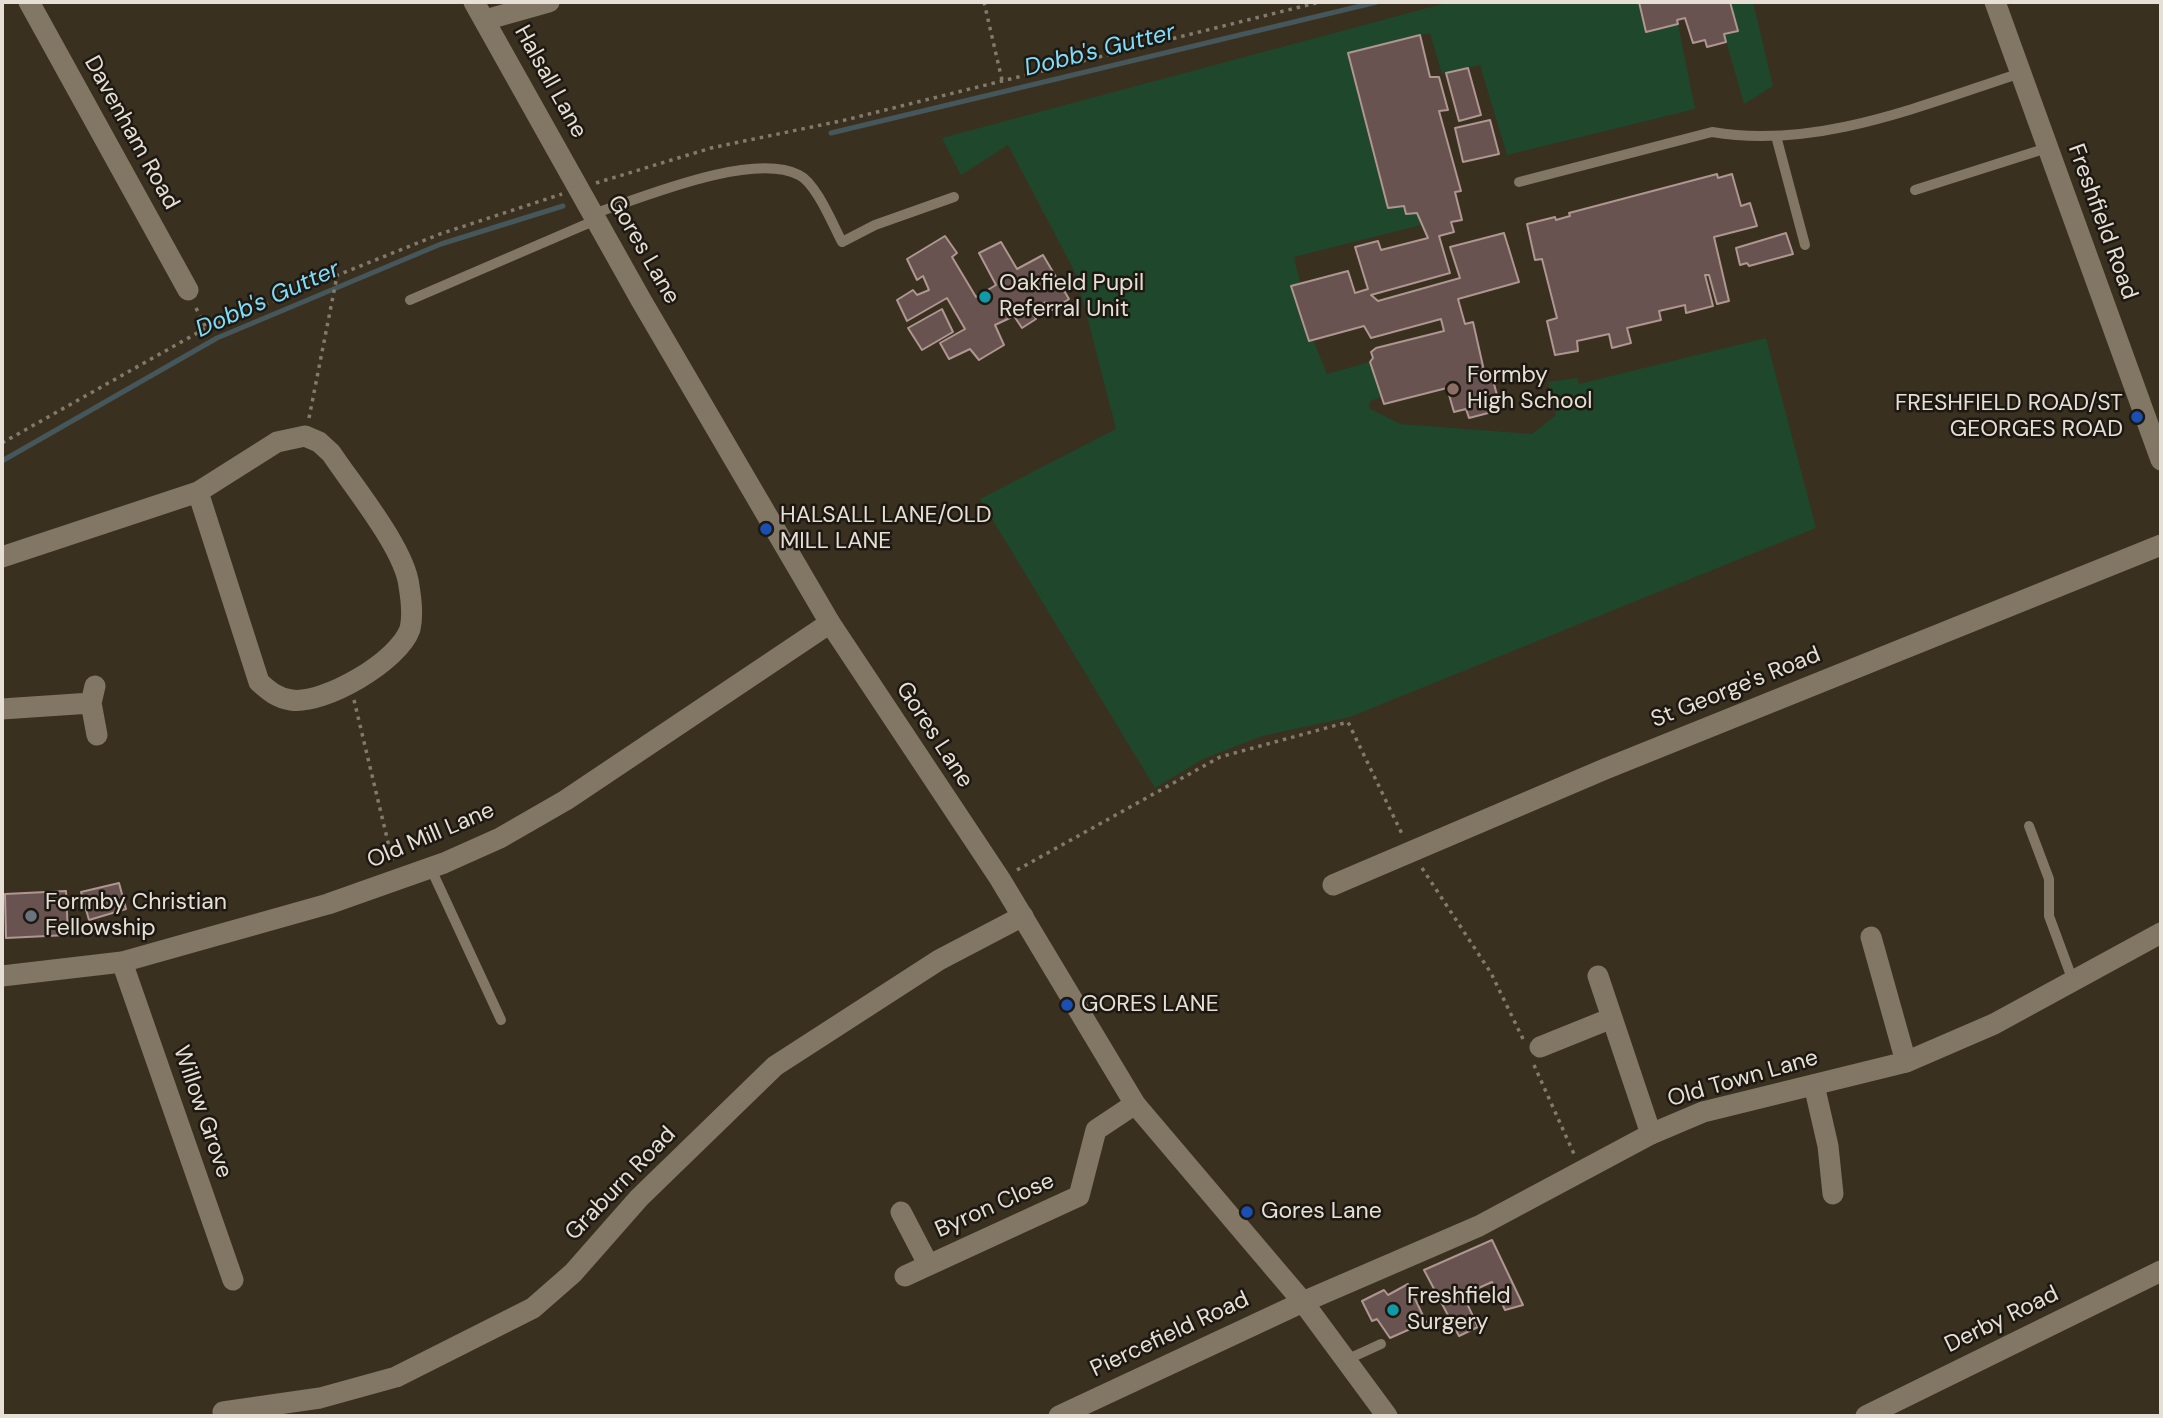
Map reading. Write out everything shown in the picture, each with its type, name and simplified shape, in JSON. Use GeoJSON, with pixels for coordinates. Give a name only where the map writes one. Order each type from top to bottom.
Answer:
{"type":"FeatureCollection","features":[{"type":"Feature","properties":{"kind":"street","name":"Davenham Road"},"geometry":{"type":"LineString","coordinates":[[29,2],[188,290]]}},
{"type":"Feature","properties":{"kind":"street","name":"Halsall Lane"},"geometry":{"type":"LineString","coordinates":[[474,2],[579,188]]}},
{"type":"Feature","properties":{"kind":"street"},"geometry":{"type":"LineString","coordinates":[[485,20],[549,2]]}},
{"type":"Feature","properties":{"kind":"street","name":"Freshfield Road"},"geometry":{"type":"LineString","coordinates":[[1995,2],[2161,460]]}},
{"type":"Feature","properties":{"kind":"street","name":"Gores Lane"},"geometry":{"type":"LineString","coordinates":[[579,188],[830,623],[1000,879],[1135,1104],[1303,1302],[1387,1416]]}},
{"type":"Feature","properties":{"kind":"street"},"geometry":{"type":"LineString","coordinates":[[2,557],[198,492],[277,442],[306,436],[319,442],[331,453],[403,561],[409,583],[410,628],[395,650],[373,671],[314,698],[293,700],[275,696],[259,682],[198,492]]}},
{"type":"Feature","properties":{"kind":"street","name":"St George's Road"},"geometry":{"type":"LineString","coordinates":[[1333,885],[1605,769],[2161,545]]}},
{"type":"Feature","properties":{"kind":"street","name":"Old Mill Lane"},"geometry":{"type":"LineString","coordinates":[[2,976],[122,962],[397,882],[431,869],[500,838],[566,800],[830,623]]}},
{"type":"Feature","properties":{"kind":"street"},"geometry":{"type":"LineString","coordinates":[[2,709],[93,694],[97,735]]}},
{"type":"Feature","properties":{"kind":"street","name":"Graburn Road"},"geometry":{"type":"LineString","coordinates":[[222,1412],[320,1398],[396,1377],[533,1308],[573,1273],[639,1198],[775,1066],[939,960],[1023,916]]}},
{"type":"Feature","properties":{"kind":"street","name":"Old Town Lane"},"geometry":{"type":"LineString","coordinates":[[1303,1302],[1479,1226],[1651,1134],[1703,1112],[1906,1062],[1994,1024],[2161,933]]}},
{"type":"Feature","properties":{"kind":"street"},"geometry":{"type":"LineString","coordinates":[[1871,937],[1906,1062]]}},
{"type":"Feature","properties":{"kind":"street","name":"Willow Grove"},"geometry":{"type":"LineString","coordinates":[[122,962],[233,1280]]}},
{"type":"Feature","properties":{"kind":"street"},"geometry":{"type":"LineString","coordinates":[[1598,976],[1651,1134]]}},
{"type":"Feature","properties":{"kind":"street"},"geometry":{"type":"LineString","coordinates":[[1532,1049],[1612,1018]]}},
{"type":"Feature","properties":{"kind":"street"},"geometry":{"type":"LineString","coordinates":[[1814,1085],[1828,1146],[1833,1194]]}},
{"type":"Feature","properties":{"kind":"street","name":"Byron Close"},"geometry":{"type":"LineString","coordinates":[[905,1276],[1079,1196],[1096,1130],[1135,1104]]}},
{"type":"Feature","properties":{"kind":"street"},"geometry":{"type":"LineString","coordinates":[[901,1212],[929,1264]]}},
{"type":"Feature","properties":{"kind":"street","name":"Derby Road"},"geometry":{"type":"LineString","coordinates":[[1866,1416],[2161,1271]]}},
{"type":"Feature","properties":{"kind":"street","name":"Piercefield Road"},"geometry":{"type":"LineString","coordinates":[[1059,1416],[1303,1302]]}},
{"type":"Feature","properties":{"kind":"lane"},"geometry":{"type":"LineString","coordinates":[[1520,182],[1712,132],[1738,136],[1801,135],[1907,111],[2021,73]]}},
{"type":"Feature","properties":{"kind":"lane"},"geometry":{"type":"LineString","coordinates":[[1776,136],[1805,245]]}},
{"type":"Feature","properties":{"kind":"lane"},"geometry":{"type":"LineString","coordinates":[[1916,190],[2047,148]]}},
{"type":"Feature","properties":{"kind":"lane"},"geometry":{"type":"LineString","coordinates":[[410,300],[594,217],[710,176],[774,168],[801,175],[813,188],[842,242],[876,225],[954,197]]}},
{"type":"Feature","properties":{"kind":"lane"},"geometry":{"type":"LineString","coordinates":[[2029,826],[2049,879],[2049,916],[2073,981]]}},
{"type":"Feature","properties":{"kind":"lane"},"geometry":{"type":"LineString","coordinates":[[431,869],[501,1020]]}},
{"type":"Feature","properties":{"kind":"lane"},"geometry":{"type":"LineString","coordinates":[[1346,1360],[1381,1344]]}},
{"type":"Feature","properties":{"kind":"path"},"geometry":{"type":"LineString","coordinates":[[984,2],[1002,80]]}},
{"type":"Feature","properties":{"kind":"path"},"geometry":{"type":"LineString","coordinates":[[306,436],[337,276]]}},
{"type":"Feature","properties":{"kind":"path"},"geometry":{"type":"LineString","coordinates":[[350,681],[397,882]]}},
{"type":"Feature","properties":{"kind":"path"},"geometry":{"type":"LineString","coordinates":[[1000,879],[1220,757],[1348,722],[1411,852],[1491,973],[1532,1049],[1582,1170]]}},
{"type":"Feature","properties":{"kind":"green space","name":"Formby High School"},"geometry":{"type":"Polygon","coordinates":[[[1450,2],[1639,2],[1646,32],[1678,24],[1695,109],[1507,155],[1480,65],[1442,74],[1430,33],[1348,53],[1388,208],[1404,206],[1406,214],[1417,213],[1421,225],[1294,257],[1300,283],[1292,287],[1308,340],[1313,339],[1327,374],[1370,362],[1381,397],[1370,401],[1369,408],[1400,424],[1532,434],[1556,415],[1548,382],[1577,378],[1579,384],[1766,338],[1816,528],[1350,717],[1262,736],[1203,759],[1155,788],[980,499],[1116,429],[1076,274],[1008,145],[961,175],[942,138],[1450,2]]]}},
{"type":"Feature","properties":{"kind":"green space"},"geometry":{"type":"Polygon","coordinates":[[[1730,2],[1753,2],[1773,86],[1744,104],[1724,34],[1738,30],[1730,2]]]}},
{"type":"Feature","properties":{"kind":"building"},"geometry":{"type":"Polygon","coordinates":[[[1639,2],[1730,2],[1738,31],[1724,34],[1726,42],[1707,47],[1705,40],[1693,43],[1685,18],[1677,20],[1678,24],[1646,32],[1639,2]]]}},
{"type":"Feature","properties":{"kind":"building"},"geometry":{"type":"Polygon","coordinates":[[[1420,35],[1430,77],[1439,77],[1448,110],[1439,111],[1461,191],[1455,192],[1462,220],[1451,222],[1454,232],[1439,236],[1450,273],[1371,295],[1378,301],[1460,278],[1450,247],[1504,233],[1519,282],[1458,299],[1465,324],[1473,322],[1485,375],[1488,382],[1493,380],[1498,399],[1493,400],[1496,411],[1469,418],[1466,409],[1454,412],[1447,388],[1384,404],[1370,362],[1373,358],[1371,352],[1376,348],[1444,331],[1441,319],[1371,338],[1364,326],[1309,341],[1291,286],[1348,271],[1355,293],[1368,289],[1355,247],[1378,241],[1381,250],[1428,238],[1417,213],[1406,214],[1404,206],[1388,208],[1348,53],[1420,35]]]}},
{"type":"Feature","properties":{"kind":"building"},"geometry":{"type":"Polygon","coordinates":[[[1468,68],[1481,115],[1459,121],[1446,73],[1468,68]]]}},
{"type":"Feature","properties":{"kind":"building"},"geometry":{"type":"Polygon","coordinates":[[[1490,120],[1499,154],[1463,162],[1455,128],[1490,120]]]}},
{"type":"Feature","properties":{"kind":"building"},"geometry":{"type":"Polygon","coordinates":[[[1717,174],[1718,178],[1732,174],[1741,206],[1750,203],[1757,226],[1714,237],[1729,301],[1717,304],[1709,275],[1705,275],[1713,306],[1686,313],[1685,305],[1659,311],[1661,320],[1627,328],[1631,343],[1612,348],[1609,334],[1577,341],[1578,351],[1555,355],[1547,321],[1557,318],[1542,259],[1535,260],[1527,224],[1555,217],[1556,220],[1570,216],[1569,213],[1717,174]]]}},
{"type":"Feature","properties":{"kind":"building"},"geometry":{"type":"Polygon","coordinates":[[[1786,233],[1793,254],[1749,266],[1747,263],[1740,265],[1736,248],[1786,233]]]}},
{"type":"Feature","properties":{"kind":"building","name":"Oakfield Pupil Referral Unit"},"geometry":{"type":"Polygon","coordinates":[[[945,236],[957,253],[952,257],[976,297],[996,285],[979,253],[1001,242],[1017,269],[1043,255],[1069,299],[1052,310],[1048,302],[1029,306],[1036,319],[1022,328],[1014,316],[995,325],[1004,345],[979,360],[970,349],[949,359],[940,343],[965,329],[947,298],[907,321],[897,300],[913,290],[917,295],[929,290],[923,276],[917,280],[907,259],[945,236]]]}},
{"type":"Feature","properties":{"kind":"building"},"geometry":{"type":"Polygon","coordinates":[[[942,309],[953,332],[922,350],[908,328],[942,309]]]}},
{"type":"Feature","properties":{"kind":"building"},"geometry":{"type":"Polygon","coordinates":[[[119,883],[126,909],[89,920],[81,892],[119,883]]]}},
{"type":"Feature","properties":{"kind":"building"},"geometry":{"type":"Polygon","coordinates":[[[66,891],[68,935],[6,938],[5,894],[66,891]]]}},
{"type":"Feature","properties":{"kind":"building"},"geometry":{"type":"Polygon","coordinates":[[[1492,1240],[1523,1305],[1505,1310],[1492,1282],[1463,1295],[1478,1327],[1459,1336],[1424,1270],[1492,1240]]]}},
{"type":"Feature","properties":{"kind":"building","name":"Freshfield Surgery"},"geometry":{"type":"Polygon","coordinates":[[[1408,1284],[1426,1322],[1390,1338],[1377,1319],[1372,1321],[1362,1301],[1384,1290],[1388,1295],[1408,1284]]]}},
{"type":"Feature","properties":{"kind":"waterway","name":"Dobb's Gutter"},"geometry":{"type":"LineString","coordinates":[[831,133],[1377,2]]}},
{"type":"Feature","properties":{"kind":"waterway","name":"Dobb's Gutter"},"geometry":{"type":"LineString","coordinates":[[2,461],[217,338],[441,244],[563,206]]}},
{"type":"Feature","properties":{"kind":"place","name":"Oakfield Pupil Referral Unit"},"geometry":{"type":"Point","coordinates":[985,297]}},
{"type":"Feature","properties":{"kind":"place","name":"Formby High School"},"geometry":{"type":"Point","coordinates":[1453,389]}},
{"type":"Feature","properties":{"kind":"place","name":"FRESHFIELD ROAD/ST GEORGES ROAD"},"geometry":{"type":"Point","coordinates":[2137,417]}},
{"type":"Feature","properties":{"kind":"place","name":"HALSALL LANE/OLD MILL LANE"},"geometry":{"type":"Point","coordinates":[766,529]}},
{"type":"Feature","properties":{"kind":"place","name":"Formby Christian Fellowship"},"geometry":{"type":"Point","coordinates":[31,916]}},
{"type":"Feature","properties":{"kind":"place","name":"GORES LANE"},"geometry":{"type":"Point","coordinates":[1067,1005]}},
{"type":"Feature","properties":{"kind":"place","name":"Gores Lane"},"geometry":{"type":"Point","coordinates":[1247,1212]}},
{"type":"Feature","properties":{"kind":"place","name":"Freshfield Surgery"},"geometry":{"type":"Point","coordinates":[1393,1310]}}]}
